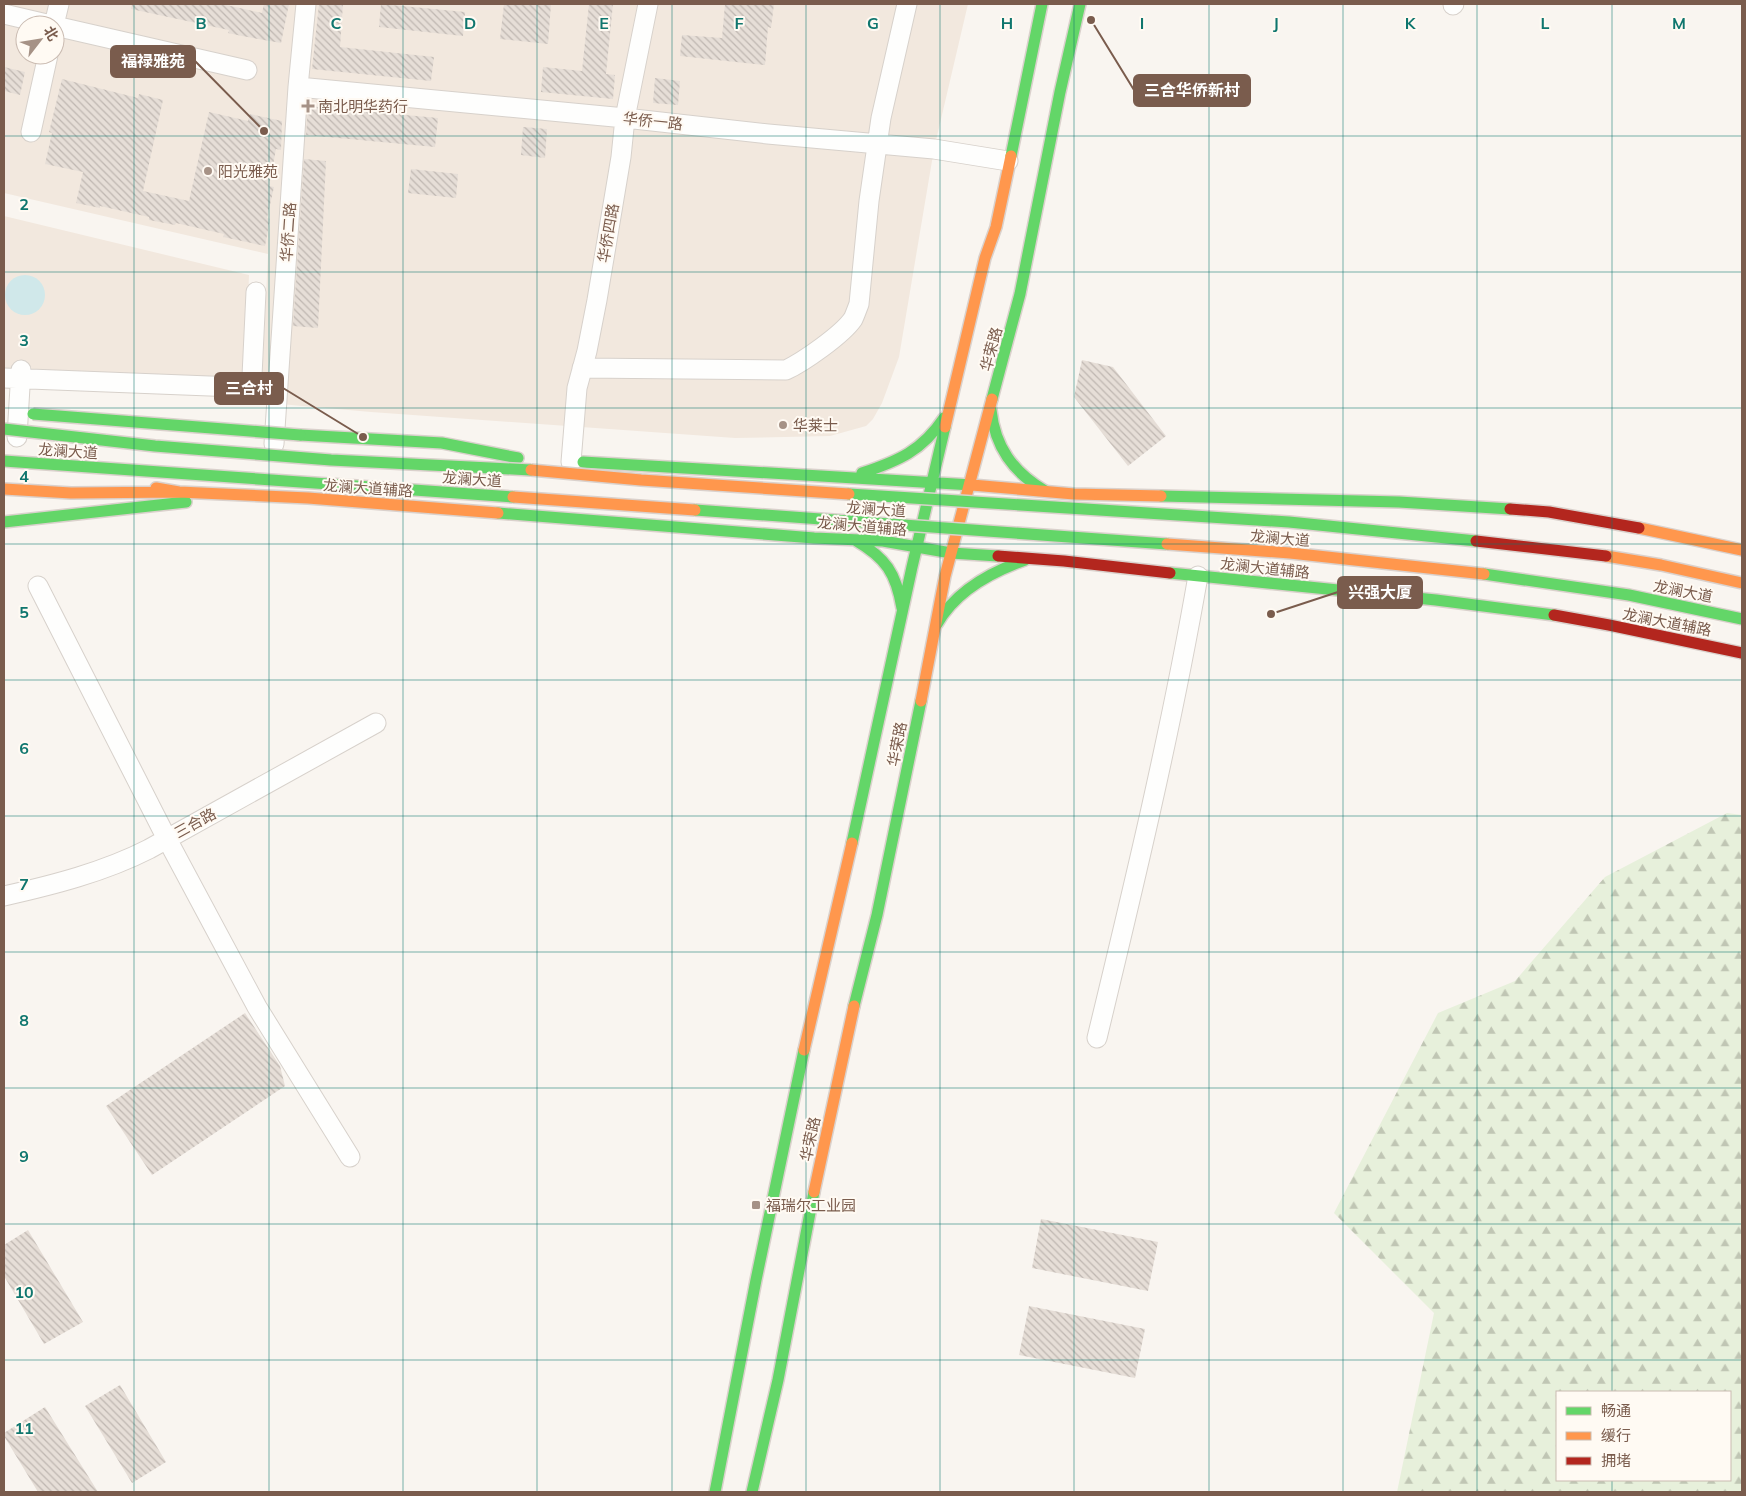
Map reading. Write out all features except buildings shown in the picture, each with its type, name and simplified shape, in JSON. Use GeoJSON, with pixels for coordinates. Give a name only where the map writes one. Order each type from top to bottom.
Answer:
{"type":"FeatureCollection","features":[{"type":"Feature","properties":{"kind":"main road","name":"华荣路"},"geometry":{"type":"LineString","coordinates":[[715,1492],[754,1290],[810,1019],[839,902],[917,546],[985,258],[996,227],[1008,161],[1042,4]]}},
{"type":"Feature","properties":{"kind":"main road","name":"华荣路"},"geometry":{"type":"LineString","coordinates":[[752,1492],[778,1380],[827,1129],[888,862],[950,553],[1020,294],[1060,92],[1080,4]]}},
{"type":"Feature","properties":{"kind":"main road"},"geometry":{"type":"LineString","coordinates":[[991,404],[994,430],[1008,460],[1020,474],[1034,485],[1048,492]]}},
{"type":"Feature","properties":{"kind":"main road"},"geometry":{"type":"LineString","coordinates":[[846,477],[894,463],[908,456],[926,442],[938,429],[949,411]]}},
{"type":"Feature","properties":{"kind":"main road"},"geometry":{"type":"LineString","coordinates":[[4,412],[300,435],[442,442],[518,458]]}},
{"type":"Feature","properties":{"kind":"main road","name":"龙澜大道辅路"},"geometry":{"type":"LineString","coordinates":[[8,434],[295,462],[432,467],[518,458],[862,478],[1074,494],[1399,502],[1549,512],[1614,523],[1742,550]]}},
{"type":"Feature","properties":{"kind":"main road","name":"龙澜大道"},"geometry":{"type":"LineString","coordinates":[[8,434],[331,460],[515,469],[641,480],[1290,522],[1584,552],[1661,565],[1742,583]]}},
{"type":"Feature","properties":{"kind":"main road"},"geometry":{"type":"LineString","coordinates":[[4,522],[256,495],[266,459]]}},
{"type":"Feature","properties":{"kind":"main road","name":"龙澜大道"},"geometry":{"type":"LineString","coordinates":[[4,461],[1290,554],[1507,577],[1629,595],[1742,619]]}},
{"type":"Feature","properties":{"kind":"main road"},"geometry":{"type":"LineString","coordinates":[[292,497],[295,462]]}},
{"type":"Feature","properties":{"kind":"main road"},"geometry":{"type":"LineString","coordinates":[[862,478],[870,485],[876,498],[876,510],[873,521],[864,533],[854,540],[880,556],[889,567],[900,593],[902,612]]}},
{"type":"Feature","properties":{"kind":"main road","name":"龙澜大道辅路"},"geometry":{"type":"LineString","coordinates":[[112,482],[179,492],[292,497],[883,541],[950,553],[1064,560],[1198,576],[1436,600],[1609,625],[1742,653]]}},
{"type":"Feature","properties":{"kind":"main road"},"geometry":{"type":"LineString","coordinates":[[4,489],[71,492],[179,492]]}},
{"type":"Feature","properties":{"kind":"main road"},"geometry":{"type":"LineString","coordinates":[[1064,560],[1046,550],[1040,538],[1039,527],[1042,514],[1049,504],[1074,494]]}},
{"type":"Feature","properties":{"kind":"main road"},"geometry":{"type":"LineString","coordinates":[[934,630],[944,610],[958,598],[995,572],[1029,559]]}},
{"type":"Feature","properties":{"kind":"street","name":"华侨二路"},"geometry":{"type":"LineString","coordinates":[[266,459],[306,4]]}},
{"type":"Feature","properties":{"kind":"street","name":"华侨四路"},"geometry":{"type":"LineString","coordinates":[[562,461],[605,252],[622,153],[625,118],[648,4]]}},
{"type":"Feature","properties":{"kind":"street"},"geometry":{"type":"LineString","coordinates":[[582,368],[786,370],[798,364],[842,331],[852,319],[859,304],[869,201],[881,118],[907,4]]}},
{"type":"Feature","properties":{"kind":"street"},"geometry":{"type":"LineString","coordinates":[[65,28],[247,70]]}},
{"type":"Feature","properties":{"kind":"street"},"geometry":{"type":"LineString","coordinates":[[31,132],[46,65]]}},
{"type":"Feature","properties":{"kind":"street","name":"华侨一路"},"geometry":{"type":"LineString","coordinates":[[298,87],[934,149],[1008,161]]}},
{"type":"Feature","properties":{"kind":"street"},"geometry":{"type":"LineString","coordinates":[[8,434],[15,376],[225,387],[242,386],[248,383],[252,376],[256,292]]}},
{"type":"Feature","properties":{"kind":"street"},"geometry":{"type":"LineString","coordinates":[[1098,1038],[1128,914],[1181,667],[1198,576]]}},
{"type":"Feature","properties":{"kind":"street"},"geometry":{"type":"LineString","coordinates":[[38,586],[167,839],[257,1007],[350,1157]]}},
{"type":"Feature","properties":{"kind":"street","name":"三合路"},"geometry":{"type":"LineString","coordinates":[[4,896],[24,892],[122,863],[376,723]]}},
{"type":"Feature","properties":{"kind":"shaded area"},"geometry":{"type":"Polygon","coordinates":[[[4,4],[968,4],[934,149],[899,357],[882,403],[873,419],[866,426],[830,436],[735,438],[259,404],[262,382],[268,254],[4,193],[4,4]]]}},
{"type":"Feature","properties":{"kind":"shaded area"},"geometry":{"type":"Polygon","coordinates":[[[4,216],[249,275],[245,379],[4,370],[4,216]]]}},
{"type":"Feature","properties":{"kind":"green space"},"geometry":{"type":"Polygon","coordinates":[[[1727,813],[1742,815],[1742,1492],[1397,1492],[1434,1313],[1334,1213],[1438,1013],[1515,981],[1605,877],[1727,813]]]}},
{"type":"Feature","properties":{"kind":"water"},"geometry":{"type":"Polygon","coordinates":[[[29,275],[36,278],[42,284],[45,295],[44,303],[36,312],[29,315],[21,315],[14,312],[6,303],[5,291],[8,284],[17,276],[29,275]]]}},
{"type":"Feature","properties":{"kind":"traffic: fast"},"geometry":{"type":"LineString","coordinates":[[1011,156],[1042,4]]}},
{"type":"Feature","properties":{"kind":"traffic: fast"},"geometry":{"type":"LineString","coordinates":[[992,399],[1020,294],[1060,92],[1080,4]]}},
{"type":"Feature","properties":{"kind":"traffic: fast"},"geometry":{"type":"LineString","coordinates":[[991,410],[1001,447],[1015,467],[1045,491]]}},
{"type":"Feature","properties":{"kind":"traffic: fast"},"geometry":{"type":"LineString","coordinates":[[33,414],[300,435]]}},
{"type":"Feature","properties":{"kind":"traffic: fast"},"geometry":{"type":"LineString","coordinates":[[862,473],[898,459],[918,447],[944,418]]}},
{"type":"Feature","properties":{"kind":"traffic: fast"},"geometry":{"type":"LineString","coordinates":[[852,843],[912,567],[945,427]]}},
{"type":"Feature","properties":{"kind":"traffic: fast"},"geometry":{"type":"LineString","coordinates":[[4,429],[155,446],[331,460],[531,470]]}},
{"type":"Feature","properties":{"kind":"traffic: fast"},"geometry":{"type":"LineString","coordinates":[[300,435],[442,443],[518,458]]}},
{"type":"Feature","properties":{"kind":"traffic: fast"},"geometry":{"type":"LineString","coordinates":[[4,461],[513,497]]}},
{"type":"Feature","properties":{"kind":"traffic: fast"},"geometry":{"type":"LineString","coordinates":[[583,462],[972,485]]}},
{"type":"Feature","properties":{"kind":"traffic: fast"},"geometry":{"type":"LineString","coordinates":[[849,494],[1289,522],[1476,541]]}},
{"type":"Feature","properties":{"kind":"traffic: fast"},"geometry":{"type":"LineString","coordinates":[[1161,496],[1399,502],[1510,509]]}},
{"type":"Feature","properties":{"kind":"traffic: fast"},"geometry":{"type":"LineString","coordinates":[[4,522],[186,502]]}},
{"type":"Feature","properties":{"kind":"traffic: fast"},"geometry":{"type":"LineString","coordinates":[[695,510],[1167,544]]}},
{"type":"Feature","properties":{"kind":"traffic: fast"},"geometry":{"type":"LineString","coordinates":[[498,513],[814,538],[883,541],[951,553],[998,556]]}},
{"type":"Feature","properties":{"kind":"traffic: fast"},"geometry":{"type":"LineString","coordinates":[[855,540],[875,553],[888,568],[893,576],[902,608]]}},
{"type":"Feature","properties":{"kind":"traffic: fast"},"geometry":{"type":"LineString","coordinates":[[937,624],[954,602],[975,584],[1025,560]]}},
{"type":"Feature","properties":{"kind":"traffic: fast"},"geometry":{"type":"LineString","coordinates":[[1170,573],[1436,600],[1554,615]]}},
{"type":"Feature","properties":{"kind":"traffic: fast"},"geometry":{"type":"LineString","coordinates":[[1484,574],[1629,595],[1742,619]]}},
{"type":"Feature","properties":{"kind":"traffic: fast"},"geometry":{"type":"LineString","coordinates":[[854,1006],[877,915],[921,701]]}},
{"type":"Feature","properties":{"kind":"traffic: fast"},"geometry":{"type":"LineString","coordinates":[[715,1492],[756,1280],[804,1050]]}},
{"type":"Feature","properties":{"kind":"traffic: fast"},"geometry":{"type":"LineString","coordinates":[[752,1492],[778,1380],[814,1192]]}},
{"type":"Feature","properties":{"kind":"traffic: slow"},"geometry":{"type":"LineString","coordinates":[[945,427],[985,258],[996,227],[1011,156]]}},
{"type":"Feature","properties":{"kind":"traffic: slow"},"geometry":{"type":"LineString","coordinates":[[921,701],[945,576],[992,399]]}},
{"type":"Feature","properties":{"kind":"traffic: slow"},"geometry":{"type":"LineString","coordinates":[[531,470],[641,480],[849,494]]}},
{"type":"Feature","properties":{"kind":"traffic: slow"},"geometry":{"type":"LineString","coordinates":[[972,485],[1074,494],[1161,496]]}},
{"type":"Feature","properties":{"kind":"traffic: slow"},"geometry":{"type":"LineString","coordinates":[[156,488],[179,492],[308,498],[498,513]]}},
{"type":"Feature","properties":{"kind":"traffic: slow"},"geometry":{"type":"LineString","coordinates":[[4,489],[71,493],[179,492]]}},
{"type":"Feature","properties":{"kind":"traffic: slow"},"geometry":{"type":"LineString","coordinates":[[513,497],[695,510]]}},
{"type":"Feature","properties":{"kind":"traffic: slow"},"geometry":{"type":"LineString","coordinates":[[1639,528],[1742,550]]}},
{"type":"Feature","properties":{"kind":"traffic: slow"},"geometry":{"type":"LineString","coordinates":[[1167,544],[1290,553],[1484,574]]}},
{"type":"Feature","properties":{"kind":"traffic: slow"},"geometry":{"type":"LineString","coordinates":[[1606,556],[1661,565],[1742,583]]}},
{"type":"Feature","properties":{"kind":"traffic: slow"},"geometry":{"type":"LineString","coordinates":[[804,1050],[852,843]]}},
{"type":"Feature","properties":{"kind":"traffic: slow"},"geometry":{"type":"LineString","coordinates":[[814,1192],[854,1006]]}},
{"type":"Feature","properties":{"kind":"traffic: jam"},"geometry":{"type":"LineString","coordinates":[[1510,509],[1549,512],[1639,528]]}},
{"type":"Feature","properties":{"kind":"traffic: jam"},"geometry":{"type":"LineString","coordinates":[[1476,541],[1606,556]]}},
{"type":"Feature","properties":{"kind":"traffic: jam"},"geometry":{"type":"LineString","coordinates":[[998,556],[1064,561],[1170,573]]}},
{"type":"Feature","properties":{"kind":"traffic: jam"},"geometry":{"type":"LineString","coordinates":[[1554,615],[1742,653]]}},
{"type":"Feature","properties":{"kind":"place","name":"三合华侨新村"},"geometry":{"type":"Point","coordinates":[1091,20]}},
{"type":"Feature","properties":{"kind":"place","name":"南北明华药行"},"geometry":{"type":"Point","coordinates":[308,106]}},
{"type":"Feature","properties":{"kind":"place","name":"福禄雅苑"},"geometry":{"type":"Point","coordinates":[264,131]}},
{"type":"Feature","properties":{"kind":"place","name":"阳光雅苑"},"geometry":{"type":"Point","coordinates":[208,171]}},
{"type":"Feature","properties":{"kind":"place","name":"华莱士"},"geometry":{"type":"Point","coordinates":[783,425]}},
{"type":"Feature","properties":{"kind":"place","name":"三合村"},"geometry":{"type":"Point","coordinates":[363,437]}},
{"type":"Feature","properties":{"kind":"place","name":"兴强大厦"},"geometry":{"type":"Point","coordinates":[1271,614]}},
{"type":"Feature","properties":{"kind":"place","name":"福瑞尔工业园"},"geometry":{"type":"Point","coordinates":[756,1205]}}]}
